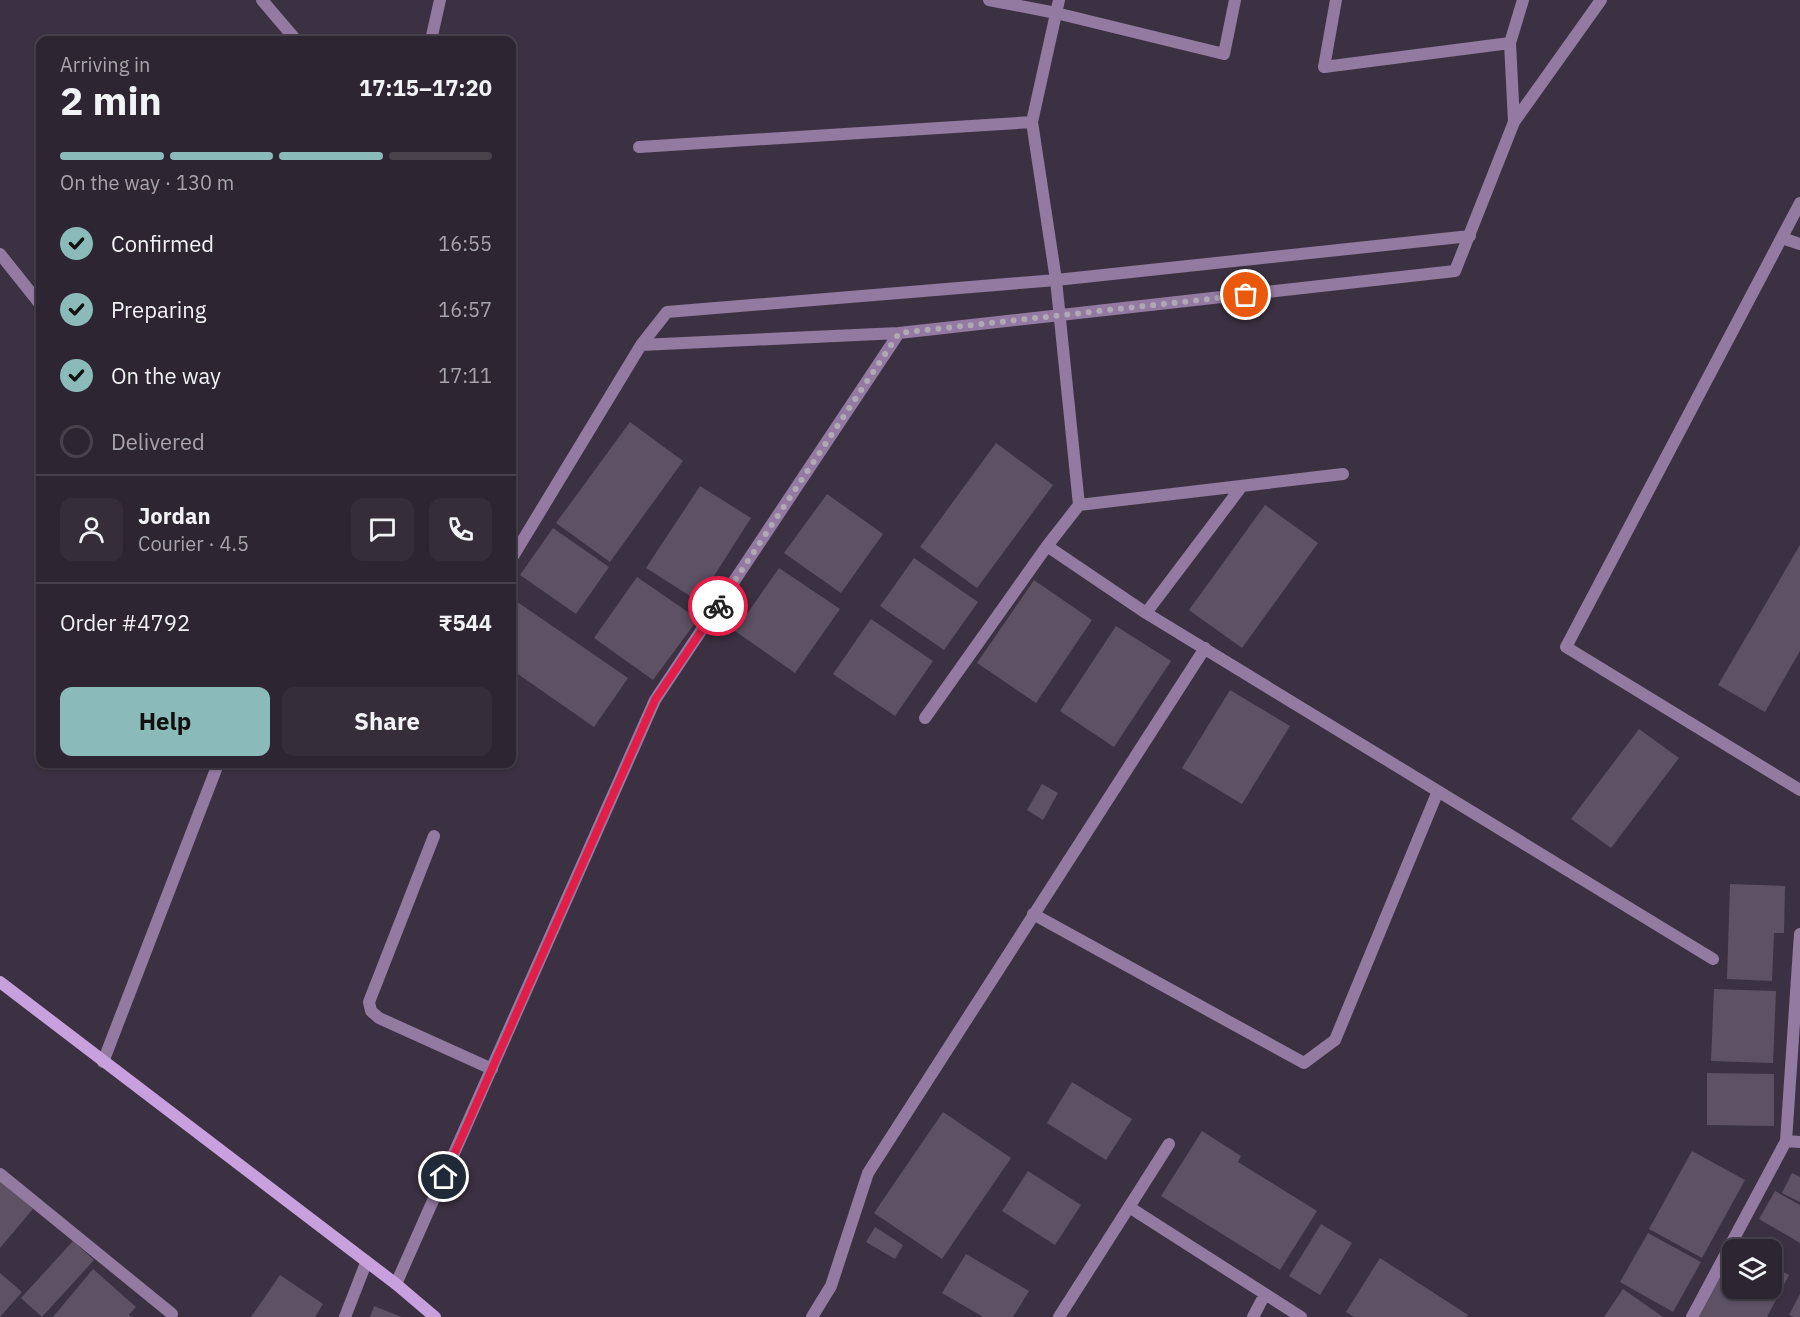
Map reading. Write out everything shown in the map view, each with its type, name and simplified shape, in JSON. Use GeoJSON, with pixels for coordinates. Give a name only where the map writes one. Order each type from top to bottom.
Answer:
{"type":"FeatureCollection","features":[{"type":"Feature","properties":{"kind":"street"},"geometry":{"type":"LineString","coordinates":[[262,0],[293,36]]}},
{"type":"Feature","properties":{"kind":"street"},"geometry":{"type":"LineString","coordinates":[[432,36],[440,0]]}},
{"type":"Feature","properties":{"kind":"street"},"geometry":{"type":"LineString","coordinates":[[989,0],[1056,13],[1224,54],[1235,0]]}},
{"type":"Feature","properties":{"kind":"street"},"geometry":{"type":"LineString","coordinates":[[925,718],[1047,546],[1079,505],[1061,315],[1032,122],[1059,0]]}},
{"type":"Feature","properties":{"kind":"street"},"geometry":{"type":"LineString","coordinates":[[1336,0],[1324,67],[1510,43]]}},
{"type":"Feature","properties":{"kind":"street"},"geometry":{"type":"LineString","coordinates":[[1514,122],[1510,43],[1523,0]]}},
{"type":"Feature","properties":{"kind":"street"},"geometry":{"type":"LineString","coordinates":[[641,345],[899,333],[1455,271],[1514,122],[1601,0]]}},
{"type":"Feature","properties":{"kind":"street"},"geometry":{"type":"LineString","coordinates":[[639,147],[1032,122]]}},
{"type":"Feature","properties":{"kind":"street"},"geometry":{"type":"LineString","coordinates":[[1800,203],[1566,647],[1800,790]]}},
{"type":"Feature","properties":{"kind":"street"},"geometry":{"type":"LineString","coordinates":[[516,551],[641,345],[667,312],[1056,280],[1470,236]]}},
{"type":"Feature","properties":{"kind":"street"},"geometry":{"type":"LineString","coordinates":[[1782,237],[1800,244]]}},
{"type":"Feature","properties":{"kind":"street"},"geometry":{"type":"LineString","coordinates":[[0,254],[36,299]]}},
{"type":"Feature","properties":{"kind":"street"},"geometry":{"type":"LineString","coordinates":[[396,1284],[655,700],[899,333]]}},
{"type":"Feature","properties":{"kind":"street"},"geometry":{"type":"LineString","coordinates":[[1079,505],[1343,474]]}},
{"type":"Feature","properties":{"kind":"street"},"geometry":{"type":"LineString","coordinates":[[1146,612],[1242,486]]}},
{"type":"Feature","properties":{"kind":"street"},"geometry":{"type":"LineString","coordinates":[[1047,546],[1146,612],[1713,959]]}},
{"type":"Feature","properties":{"kind":"street"},"geometry":{"type":"LineString","coordinates":[[812,1317],[831,1286],[868,1173],[1205,648]]}},
{"type":"Feature","properties":{"kind":"street"},"geometry":{"type":"LineString","coordinates":[[103,1062],[216,768]]}},
{"type":"Feature","properties":{"kind":"street"},"geometry":{"type":"LineString","coordinates":[[1033,914],[1304,1063],[1335,1040],[1438,791]]}},
{"type":"Feature","properties":{"kind":"street"},"geometry":{"type":"LineString","coordinates":[[434,836],[369,1002],[371,1011],[379,1017],[492,1069]]}},
{"type":"Feature","properties":{"kind":"street"},"geometry":{"type":"LineString","coordinates":[[1692,1317],[1786,1141],[1800,934]]}},
{"type":"Feature","properties":{"kind":"street"},"geometry":{"type":"LineString","coordinates":[[0,982],[396,1284],[435,1317]]}},
{"type":"Feature","properties":{"kind":"street"},"geometry":{"type":"LineString","coordinates":[[1786,1141],[1800,1142]]}},
{"type":"Feature","properties":{"kind":"street"},"geometry":{"type":"LineString","coordinates":[[1059,1317],[1169,1144]]}},
{"type":"Feature","properties":{"kind":"street"},"geometry":{"type":"LineString","coordinates":[[0,1174],[172,1314],[171,1317]]}},
{"type":"Feature","properties":{"kind":"street"},"geometry":{"type":"LineString","coordinates":[[1129,1207],[1264,1296],[1301,1317]]}},
{"type":"Feature","properties":{"kind":"street"},"geometry":{"type":"LineString","coordinates":[[345,1317],[366,1263]]}},
{"type":"Feature","properties":{"kind":"street"},"geometry":{"type":"LineString","coordinates":[[1253,1317],[1264,1296]]}},
{"type":"Feature","properties":{"kind":"building"},"geometry":{"type":"Polygon","coordinates":[[[630,422],[683,461],[610,562],[556,523],[630,422]]]}},
{"type":"Feature","properties":{"kind":"building"},"geometry":{"type":"Polygon","coordinates":[[[996,443],[1053,485],[977,588],[920,547],[996,443]]]}},
{"type":"Feature","properties":{"kind":"building"},"geometry":{"type":"Polygon","coordinates":[[[700,486],[751,518],[698,601],[646,568],[700,486]]]}},
{"type":"Feature","properties":{"kind":"building"},"geometry":{"type":"Polygon","coordinates":[[[827,494],[883,534],[841,593],[784,553],[827,494]]]}},
{"type":"Feature","properties":{"kind":"building"},"geometry":{"type":"Polygon","coordinates":[[[1265,505],[1318,543],[1242,648],[1189,610],[1265,505]]]}},
{"type":"Feature","properties":{"kind":"building"},"geometry":{"type":"Polygon","coordinates":[[[553,528],[609,567],[576,614],[520,575],[553,528]]]}},
{"type":"Feature","properties":{"kind":"building"},"geometry":{"type":"Polygon","coordinates":[[[1800,545],[1800,651],[1765,712],[1718,685],[1800,545]]]}},
{"type":"Feature","properties":{"kind":"building"},"geometry":{"type":"Polygon","coordinates":[[[914,558],[978,602],[944,650],[880,606],[914,558]]]}},
{"type":"Feature","properties":{"kind":"building"},"geometry":{"type":"Polygon","coordinates":[[[779,568],[840,609],[795,673],[735,631],[779,568]]]}},
{"type":"Feature","properties":{"kind":"building"},"geometry":{"type":"Polygon","coordinates":[[[637,577],[698,619],[653,680],[594,638],[637,577]]]}},
{"type":"Feature","properties":{"kind":"building"},"geometry":{"type":"Polygon","coordinates":[[[1034,580],[1092,620],[1036,703],[977,663],[1034,580]]]}},
{"type":"Feature","properties":{"kind":"building"},"geometry":{"type":"Polygon","coordinates":[[[516,601],[628,678],[594,727],[516,673],[516,601]]]}},
{"type":"Feature","properties":{"kind":"building"},"geometry":{"type":"Polygon","coordinates":[[[871,619],[933,661],[895,716],[833,674],[871,619]]]}},
{"type":"Feature","properties":{"kind":"building"},"geometry":{"type":"Polygon","coordinates":[[[1116,626],[1171,661],[1114,747],[1060,711],[1116,626]]]}},
{"type":"Feature","properties":{"kind":"building"},"geometry":{"type":"Polygon","coordinates":[[[1230,690],[1290,726],[1242,804],[1182,768],[1230,690]]]}},
{"type":"Feature","properties":{"kind":"building"},"geometry":{"type":"Polygon","coordinates":[[[1639,729],[1679,758],[1611,848],[1571,819],[1639,729]]]}},
{"type":"Feature","properties":{"kind":"building"},"geometry":{"type":"Polygon","coordinates":[[[1042,784],[1058,793],[1043,820],[1027,810],[1042,784]]]}},
{"type":"Feature","properties":{"kind":"building"},"geometry":{"type":"Polygon","coordinates":[[[1730,884],[1785,886],[1784,933],[1774,933],[1772,981],[1727,979],[1730,884]]]}},
{"type":"Feature","properties":{"kind":"building"},"geometry":{"type":"Polygon","coordinates":[[[1714,989],[1776,991],[1773,1063],[1711,1061],[1714,989]]]}},
{"type":"Feature","properties":{"kind":"building"},"geometry":{"type":"Polygon","coordinates":[[[1707,1073],[1774,1074],[1774,1126],[1707,1125],[1707,1073]]]}},
{"type":"Feature","properties":{"kind":"building"},"geometry":{"type":"Polygon","coordinates":[[[1072,1082],[1132,1119],[1106,1160],[1047,1123],[1072,1082]]]}},
{"type":"Feature","properties":{"kind":"building"},"geometry":{"type":"Polygon","coordinates":[[[943,1112],[1011,1158],[942,1259],[874,1213],[943,1112]]]}},
{"type":"Feature","properties":{"kind":"building"},"geometry":{"type":"Polygon","coordinates":[[[1202,1131],[1241,1156],[1238,1162],[1317,1211],[1280,1270],[1161,1196],[1202,1131]]]}},
{"type":"Feature","properties":{"kind":"building"},"geometry":{"type":"Polygon","coordinates":[[[1692,1151],[1745,1180],[1702,1258],[1649,1229],[1692,1151]]]}},
{"type":"Feature","properties":{"kind":"building"},"geometry":{"type":"Polygon","coordinates":[[[1028,1171],[1081,1205],[1055,1245],[1002,1211],[1028,1171]]]}},
{"type":"Feature","properties":{"kind":"building"},"geometry":{"type":"Polygon","coordinates":[[[1792,1173],[1800,1177],[1800,1202],[1782,1193],[1792,1173]]]}},
{"type":"Feature","properties":{"kind":"building"},"geometry":{"type":"Polygon","coordinates":[[[0,1180],[33,1209],[0,1248],[0,1180]]]}},
{"type":"Feature","properties":{"kind":"building"},"geometry":{"type":"Polygon","coordinates":[[[1775,1191],[1800,1205],[1800,1243],[1759,1219],[1775,1191]]]}},
{"type":"Feature","properties":{"kind":"building"},"geometry":{"type":"Polygon","coordinates":[[[1321,1224],[1352,1243],[1320,1295],[1289,1276],[1321,1224]]]}},
{"type":"Feature","properties":{"kind":"building"},"geometry":{"type":"Polygon","coordinates":[[[875,1227],[903,1245],[895,1259],[866,1242],[875,1227]]]}},
{"type":"Feature","properties":{"kind":"building"},"geometry":{"type":"Polygon","coordinates":[[[1648,1233],[1701,1262],[1673,1312],[1620,1282],[1648,1233]]]}},
{"type":"Feature","properties":{"kind":"building"},"geometry":{"type":"Polygon","coordinates":[[[73,1241],[94,1260],[42,1317],[21,1298],[73,1241]]]}},
{"type":"Feature","properties":{"kind":"building"},"geometry":{"type":"Polygon","coordinates":[[[966,1254],[1029,1291],[1013,1317],[983,1317],[942,1293],[966,1254]]]}},
{"type":"Feature","properties":{"kind":"building"},"geometry":{"type":"Polygon","coordinates":[[[1380,1258],[1468,1315],[1466,1317],[1354,1317],[1346,1312],[1380,1258]]]}},
{"type":"Feature","properties":{"kind":"building"},"geometry":{"type":"Polygon","coordinates":[[[93,1269],[136,1307],[129,1315],[132,1317],[53,1317],[93,1269]]]}},
{"type":"Feature","properties":{"kind":"building"},"geometry":{"type":"Polygon","coordinates":[[[1722,1270],[1722,1299],[1776,1299],[1767,1317],[1699,1317],[1722,1270]]]}},
{"type":"Feature","properties":{"kind":"building"},"geometry":{"type":"Polygon","coordinates":[[[1782,1271],[1789,1275],[1782,1288],[1782,1271]]]}},
{"type":"Feature","properties":{"kind":"building"},"geometry":{"type":"Polygon","coordinates":[[[0,1273],[22,1292],[0,1317],[0,1273]]]}},
{"type":"Feature","properties":{"kind":"building"},"geometry":{"type":"Polygon","coordinates":[[[280,1275],[323,1304],[315,1317],[251,1317],[280,1275]]]}},
{"type":"Feature","properties":{"kind":"building"},"geometry":{"type":"Polygon","coordinates":[[[1623,1289],[1663,1317],[1604,1317],[1623,1289]]]}},
{"type":"Feature","properties":{"kind":"building"},"geometry":{"type":"Polygon","coordinates":[[[1800,1294],[1800,1317],[1794,1317],[1789,1315],[1800,1294]]]}},
{"type":"Feature","properties":{"kind":"building"},"geometry":{"type":"Polygon","coordinates":[[[374,1306],[402,1317],[370,1317],[374,1306]]]}},
{"type":"Feature","properties":{"kind":"way so far"},"geometry":{"type":"LineString","coordinates":[[718,606],[899,333],[1246,295]]}},
{"type":"Feature","properties":{"kind":"route"},"geometry":{"type":"LineString","coordinates":[[444,1177],[655,700],[718,606]]}}]}
